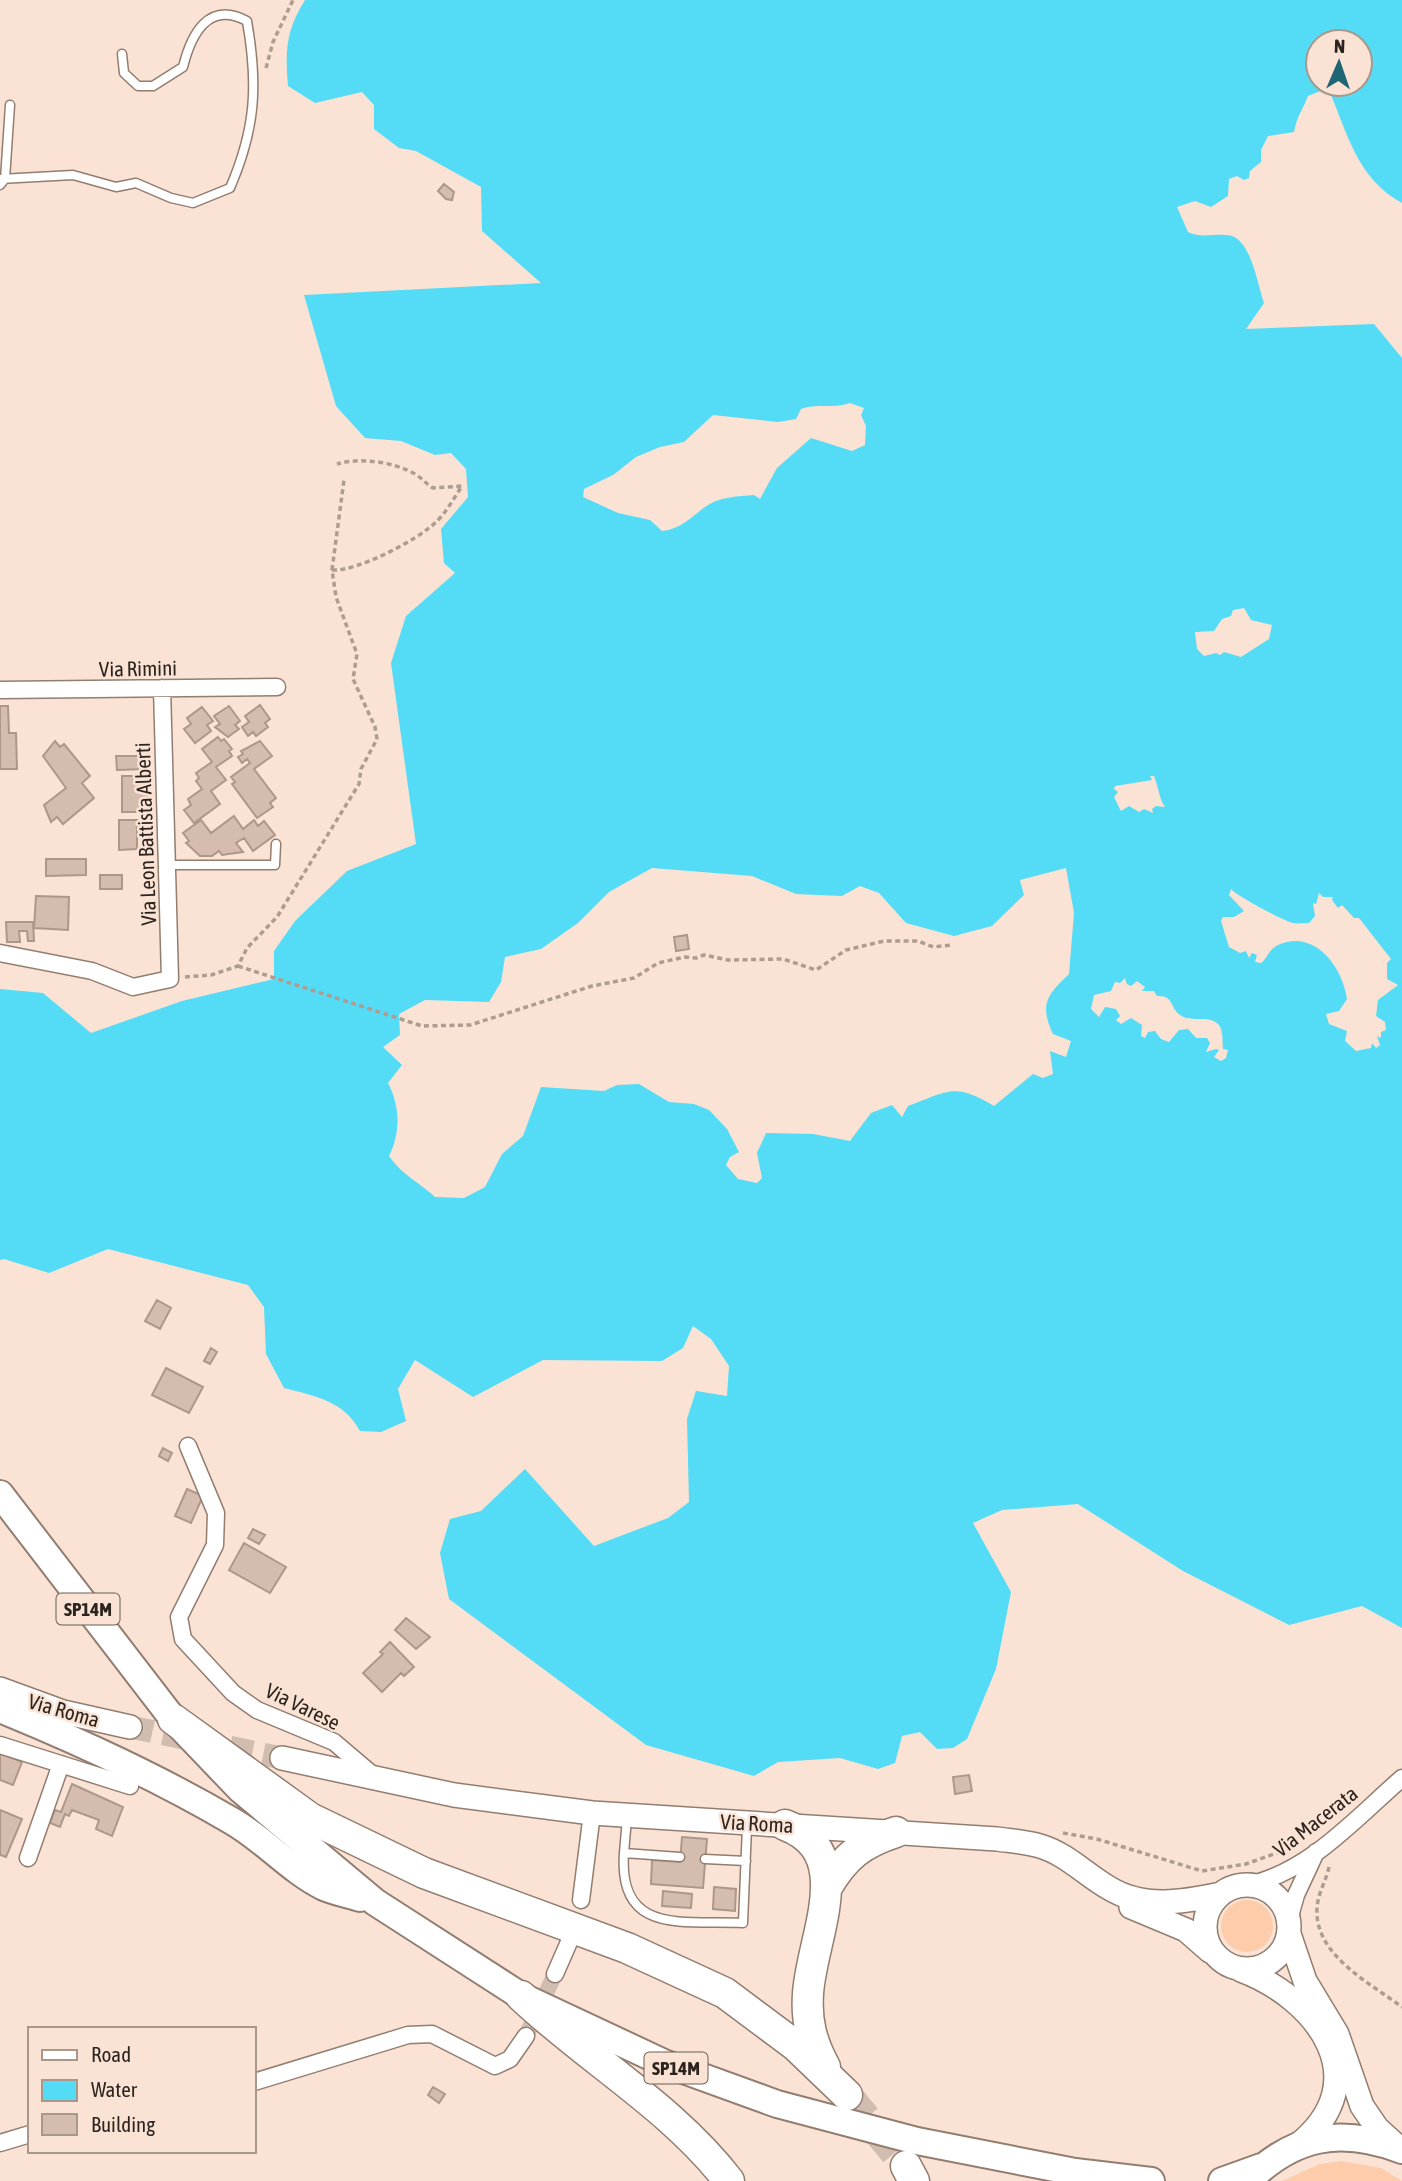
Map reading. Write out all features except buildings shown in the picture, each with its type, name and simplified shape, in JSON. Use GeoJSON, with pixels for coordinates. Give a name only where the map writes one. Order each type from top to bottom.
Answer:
{"type":"FeatureCollection","features":[{"type":"Feature","properties":{"kind":"highway"},"geometry":{"type":"LineString","coordinates":[[173,1718],[310,1818],[424,1873],[628,1948],[724,1993],[761,2017],[839,2086],[812,2044],[807,2009],[827,1887],[824,1866],[816,1844],[800,1830],[785,1825]]}},
{"type":"Feature","properties":{"kind":"highway"},"geometry":{"type":"LineString","coordinates":[[827,1887],[838,1868],[858,1847],[896,1832]]}},
{"type":"Feature","properties":{"kind":"highway"},"geometry":{"type":"LineString","coordinates":[[521,1996],[564,2037],[669,2117],[708,2154],[730,2181]]}},
{"type":"Feature","properties":{"kind":"main road","name":"SP14M"},"geometry":{"type":"LineString","coordinates":[[0,1494],[173,1718],[240,1790],[375,1902],[521,1996],[664,2063],[777,2104],[917,2141],[1075,2172],[1151,2181]]}},
{"type":"Feature","properties":{"kind":"main road","name":"Via Roma"},"geometry":{"type":"LineString","coordinates":[[0,1689],[63,1712],[130,1727]]}},
{"type":"Feature","properties":{"kind":"main road"},"geometry":{"type":"LineString","coordinates":[[0,1709],[92,1746],[178,1789],[247,1830],[287,1863],[325,1887],[375,1902]]}},
{"type":"Feature","properties":{"kind":"main road","name":"Via Roma"},"geometry":{"type":"LineString","coordinates":[[282,1758],[454,1795],[592,1813],[997,1839],[1042,1846],[1077,1864],[1110,1889],[1136,1899],[1158,1902],[1191,1900],[1221,1894]]}},
{"type":"Feature","properties":{"kind":"main road"},"geometry":{"type":"LineString","coordinates":[[1216,1956],[1204,1931],[1211,1905],[1221,1894],[1233,1887],[1248,1885],[1275,1895],[1284,1906],[1308,1987],[1337,2034],[1362,2106],[1377,2128],[1402,2150]]}},
{"type":"Feature","properties":{"kind":"main road"},"geometry":{"type":"LineString","coordinates":[[1110,1889],[1132,1908],[1185,1930],[1216,1956],[1238,1969],[1264,1979],[1290,1996],[1315,2021],[1330,2048],[1336,2072],[1334,2099],[1321,2124],[1298,2145],[1255,2174],[1222,2181]]}},
{"type":"Feature","properties":{"kind":"main road"},"geometry":{"type":"LineString","coordinates":[[1238,1969],[1252,1969],[1276,1958],[1289,1927]]}},
{"type":"Feature","properties":{"kind":"main road"},"geometry":{"type":"LineString","coordinates":[[1298,2145],[1318,2139],[1360,2137],[1402,2150]]}},
{"type":"Feature","properties":{"kind":"main road","name":"SP14M"},"geometry":{"type":"LineString","coordinates":[[1075,2172],[1102,2181]]}},
{"type":"Feature","properties":{"kind":"street","name":"Via Rimini"},"geometry":{"type":"LineString","coordinates":[[0,690],[277,687]]}},
{"type":"Feature","properties":{"kind":"street","name":"Via Leon Battista Alberti"},"geometry":{"type":"LineString","coordinates":[[162,688],[170,979]]}},
{"type":"Feature","properties":{"kind":"street"},"geometry":{"type":"LineString","coordinates":[[0,953],[92,971],[133,986],[170,979]]}},
{"type":"Feature","properties":{"kind":"street","name":"Via Varese"},"geometry":{"type":"LineString","coordinates":[[188,1446],[216,1513],[215,1545],[179,1617],[183,1639],[233,1693],[257,1710],[334,1742],[376,1777]]}},
{"type":"Feature","properties":{"kind":"street"},"geometry":{"type":"LineString","coordinates":[[0,1745],[130,1786]]}},
{"type":"Feature","properties":{"kind":"street"},"geometry":{"type":"LineString","coordinates":[[28,1857],[61,1764]]}},
{"type":"Feature","properties":{"kind":"street","name":"Via Macerata"},"geometry":{"type":"LineString","coordinates":[[1248,1885],[1275,1878],[1321,1857],[1402,1778]]}},
{"type":"Feature","properties":{"kind":"street"},"geometry":{"type":"LineString","coordinates":[[580,1900],[592,1813]]}},
{"type":"Feature","properties":{"kind":"street"},"geometry":{"type":"LineString","coordinates":[[1289,1927],[1296,1895],[1321,1857]]}},
{"type":"Feature","properties":{"kind":"street"},"geometry":{"type":"LineString","coordinates":[[555,1974],[569,1942]]}},
{"type":"Feature","properties":{"kind":"street"},"geometry":{"type":"LineString","coordinates":[[256,2081],[408,2035],[432,2034],[495,2066],[510,2059],[526,2036]]}},
{"type":"Feature","properties":{"kind":"street"},"geometry":{"type":"LineString","coordinates":[[0,2144],[28,2135]]}},
{"type":"Feature","properties":{"kind":"lane"},"geometry":{"type":"LineString","coordinates":[[10,105],[2,181],[73,175],[116,187],[136,183],[170,198],[193,202],[214,197],[230,188],[245,154],[252,124],[253,87],[247,21],[236,14],[222,13],[194,31],[183,67],[153,86],[138,86],[124,73],[122,54]]}},
{"type":"Feature","properties":{"kind":"lane"},"geometry":{"type":"LineString","coordinates":[[167,865],[275,865],[276,844]]}},
{"type":"Feature","properties":{"kind":"lane"},"geometry":{"type":"LineString","coordinates":[[627,1815],[622,1874],[632,1902],[645,1914],[660,1918],[743,1923],[747,1822]]}},
{"type":"Feature","properties":{"kind":"lane"},"geometry":{"type":"LineString","coordinates":[[624,1853],[680,1857]]}},
{"type":"Feature","properties":{"kind":"lane"},"geometry":{"type":"LineString","coordinates":[[705,1859],[746,1861]]}},
{"type":"Feature","properties":{"kind":"path"},"geometry":{"type":"LineString","coordinates":[[253,87],[268,65],[273,42],[293,0]]}},
{"type":"Feature","properties":{"kind":"path"},"geometry":{"type":"LineString","coordinates":[[332,570],[343,571],[387,555],[435,523],[462,486],[433,488],[418,475],[384,464],[348,461],[337,464]]}},
{"type":"Feature","properties":{"kind":"path"},"geometry":{"type":"LineString","coordinates":[[238,966],[247,948],[277,917],[359,784],[361,769],[377,740],[375,727],[353,679],[357,654],[336,597],[332,570],[344,480]]}},
{"type":"Feature","properties":{"kind":"path"},"geometry":{"type":"LineString","coordinates":[[170,979],[211,975],[238,966],[422,1026],[470,1025],[593,986],[634,978],[658,963],[685,957],[783,959],[816,970],[846,950],[884,941],[918,942],[933,947],[952,945]]}},
{"type":"Feature","properties":{"kind":"path"},"geometry":{"type":"LineString","coordinates":[[1202,1871],[1245,1864],[1299,1847]]}},
{"type":"Feature","properties":{"kind":"path"},"geometry":{"type":"LineString","coordinates":[[1321,1857],[1329,1869],[1317,1909],[1321,1935],[1340,1959],[1402,2007]]}},
{"type":"Feature","properties":{"kind":"shaded area"},"geometry":{"type":"Polygon","coordinates":[[[1247,1900],[1257,1902],[1265,1908],[1271,1916],[1271,1936],[1265,1944],[1257,1950],[1247,1952],[1237,1950],[1229,1944],[1223,1936],[1221,1926],[1223,1916],[1229,1908],[1237,1902],[1247,1900]]]}},
{"type":"Feature","properties":{"kind":"shaded area"},"geometry":{"type":"Polygon","coordinates":[[[1341,2161],[1381,2168],[1402,2181],[1282,2181],[1320,2164],[1341,2161]]]}},
{"type":"Feature","properties":{"kind":"water"},"geometry":{"type":"Polygon","coordinates":[[[305,0],[1402,0],[1402,203],[1386,193],[1363,167],[1332,98],[1374,98],[1374,28],[1304,28],[1304,98],[1307,98],[1294,132],[1268,136],[1261,150],[1261,162],[1250,171],[1249,178],[1244,180],[1237,176],[1229,179],[1228,196],[1211,207],[1195,201],[1177,207],[1188,232],[1197,235],[1226,235],[1235,237],[1242,243],[1252,262],[1264,303],[1246,329],[1374,324],[1402,358],[1402,1628],[1362,1606],[1289,1625],[1183,1571],[1078,1504],[1002,1510],[973,1523],[1011,1592],[996,1669],[967,1739],[953,1748],[937,1749],[920,1732],[902,1736],[895,1763],[878,1769],[840,1758],[778,1762],[754,1776],[646,1745],[449,1599],[440,1553],[450,1519],[481,1511],[525,1469],[594,1546],[668,1518],[689,1502],[687,1419],[696,1391],[727,1396],[729,1366],[711,1339],[693,1326],[683,1348],[662,1361],[543,1360],[473,1397],[415,1360],[398,1389],[406,1421],[381,1432],[360,1431],[337,1406],[284,1388],[266,1354],[264,1307],[248,1285],[108,1249],[49,1273],[0,1260],[0,989],[43,993],[91,1033],[182,1001],[274,979],[274,951],[295,921],[347,871],[416,844],[391,663],[406,616],[455,573],[444,563],[441,529],[468,497],[466,469],[451,453],[435,455],[401,441],[365,438],[336,406],[304,295],[541,283],[482,231],[481,187],[416,151],[399,148],[374,129],[374,105],[362,92],[315,103],[288,86],[288,41],[294,21],[305,0]],[[850,403],[807,407],[801,409],[796,419],[778,422],[713,415],[684,442],[660,447],[636,457],[613,475],[584,489],[583,497],[618,513],[650,520],[662,531],[680,525],[716,501],[754,495],[760,499],[777,468],[811,438],[852,451],[865,445],[866,426],[861,415],[864,408],[850,403]],[[1244,608],[1233,610],[1231,616],[1222,619],[1214,631],[1195,632],[1197,649],[1204,656],[1216,653],[1220,655],[1224,652],[1241,657],[1269,639],[1272,625],[1251,620],[1244,608]],[[1150,776],[1152,780],[1115,786],[1114,789],[1118,792],[1114,797],[1121,811],[1129,806],[1139,812],[1144,809],[1153,813],[1152,809],[1156,806],[1165,807],[1154,776],[1150,776]],[[652,868],[609,892],[578,923],[541,949],[505,957],[501,982],[489,1002],[425,1000],[399,1014],[400,1035],[383,1047],[402,1065],[388,1083],[398,1119],[396,1138],[389,1156],[405,1174],[435,1197],[464,1198],[485,1187],[502,1154],[523,1136],[541,1087],[604,1091],[617,1085],[639,1084],[669,1102],[694,1104],[709,1110],[727,1129],[739,1152],[730,1157],[726,1165],[738,1179],[757,1183],[762,1178],[757,1153],[766,1133],[813,1134],[850,1141],[871,1113],[892,1105],[902,1117],[908,1106],[951,1091],[970,1094],[994,1106],[1033,1074],[1043,1078],[1053,1074],[1050,1051],[1066,1057],[1071,1041],[1053,1034],[1046,1007],[1055,988],[1069,974],[1074,913],[1066,868],[1020,880],[1024,895],[992,926],[954,936],[906,923],[879,893],[860,886],[842,896],[796,894],[752,876],[652,868]],[[1231,889],[1229,895],[1244,911],[1234,917],[1223,917],[1221,921],[1229,947],[1240,953],[1246,951],[1249,958],[1252,953],[1257,955],[1255,962],[1261,963],[1278,945],[1291,941],[1315,946],[1325,954],[1340,975],[1347,999],[1339,1011],[1326,1014],[1329,1024],[1347,1031],[1345,1041],[1356,1051],[1371,1048],[1372,1043],[1376,1048],[1380,1045],[1377,1036],[1381,1038],[1381,1032],[1386,1030],[1385,1022],[1376,1016],[1378,1000],[1398,985],[1387,979],[1387,963],[1391,959],[1359,918],[1354,918],[1342,905],[1338,908],[1332,900],[1333,897],[1323,897],[1319,893],[1316,904],[1313,903],[1315,916],[1309,923],[1293,923],[1280,918],[1231,889]],[[1125,978],[1120,983],[1115,982],[1111,991],[1094,995],[1091,1009],[1099,1017],[1105,1007],[1116,1009],[1120,1016],[1116,1020],[1121,1024],[1131,1018],[1142,1025],[1141,1036],[1145,1038],[1148,1032],[1155,1031],[1161,1039],[1169,1042],[1179,1030],[1188,1029],[1196,1038],[1207,1038],[1210,1043],[1206,1052],[1216,1049],[1219,1050],[1214,1057],[1221,1061],[1226,1058],[1228,1050],[1223,1049],[1222,1031],[1217,1023],[1180,1015],[1166,998],[1157,996],[1154,991],[1142,991],[1145,987],[1137,981],[1131,986],[1125,978]]]}},
{"type":"Feature","properties":{"kind":"tunnel"},"geometry":{"type":"LineString","coordinates":[[130,1727],[282,1758]]}},
{"type":"Feature","properties":{"kind":"tunnel"},"geometry":{"type":"LineString","coordinates":[[526,2036],[555,1974]]}},
{"type":"Feature","properties":{"kind":"tunnel"},"geometry":{"type":"LineString","coordinates":[[847,2095],[906,2166]]}}]}
